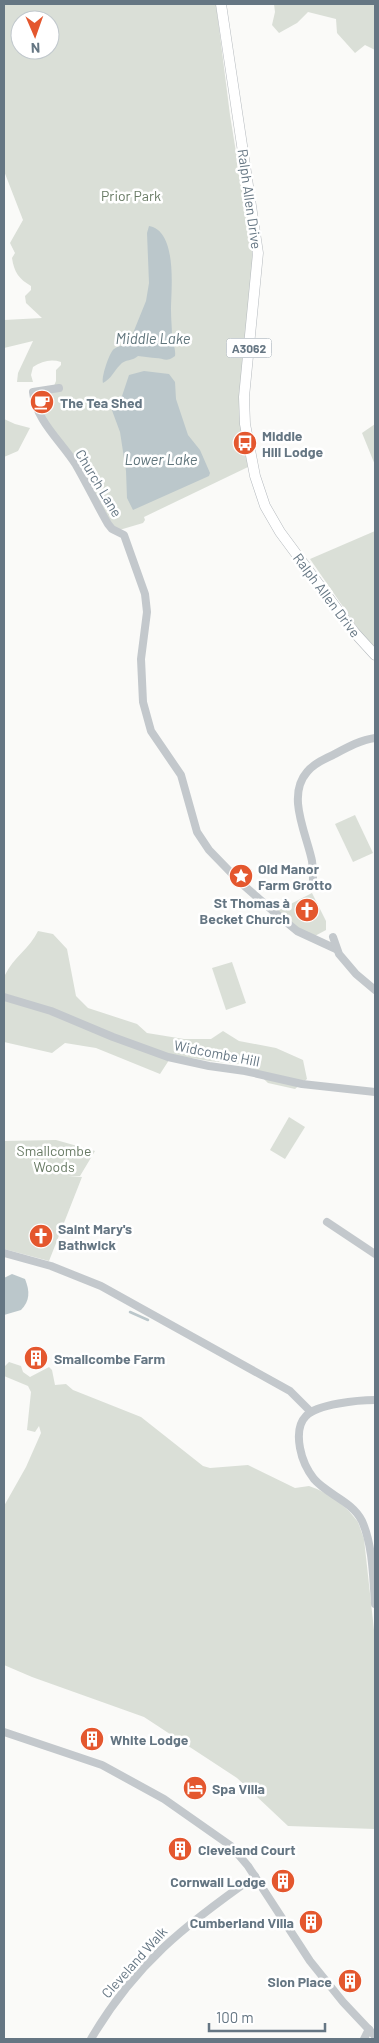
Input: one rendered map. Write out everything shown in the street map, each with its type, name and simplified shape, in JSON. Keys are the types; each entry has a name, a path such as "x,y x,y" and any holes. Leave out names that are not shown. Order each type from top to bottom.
{"main road":[{"name":"Ralph Allen Drive","path":"221,4 257,244 257,271 244,397 245,424 255,476 265,506 280,532 354,632 375,655"}],"street":[{"name":"Church Lane","path":"59,388 34,392 36,408 76,466 108,524 112,529 124,535 146,603 147,612 141,659 143,702 151,731 181,775 197,832 209,850 241,884 296,931 336,949"},
{"path":"313,884 312,862 299,809 298,794 302,780 307,771 321,761 353,744 375,738"},
{"path":"333,937 336,949 356,974 375,990"},
{"name":"Widcombe Hill","path":"4,997 51,1011 168,1057 302,1084 375,1092"},
{"path":"327,1222 375,1254"},
{"path":"4,1253 51,1266 101,1286 290,1391 311,1412"},
{"path":"375,1400 338,1404 311,1412 306,1416 298,1432 301,1454 307,1469 315,1480 353,1509 361,1520 368,1538 375,1604"},
{"path":"4,1732 102,1765 172,1804 231,1846 255,1876 310,1961 343,2002 375,2036"},
{"name":"Cleveland Walk","path":"90,2039 108,2009 144,1966 177,1934 255,1876"},
{"path":"364,2039 369,2030"}],"green space":[{"name":"Prior Park","path":"4,4 216,4 230,115 254,264 239,411 248,467 144,517 143,523 116,531 42,418 35,395 51,393 56,381 56,370 61,365 61,362 47,361 40,363 33,367 31,375 33,382 17,382 18,373 33,341 4,348 4,320 42,318 26,303 25,296 31,290 31,286 18,275 12,258 15,253 10,243 23,220 4,171"},
{"path":"274,4 375,4 375,50 365,45 355,53 337,33 336,19 308,12 297,23 279,33 272,25 275,12"},
{"path":"4,419 30,428 18,451 4,457"},
{"path":"375,424 375,465 362,433"},
{"path":"375,531 375,647 364,637 310,559"},
{"path":"355,815 373,853 353,862 335,824"},
{"path":"312,893 326,921 326,930 313,937 277,911"},
{"path":"38,931 53,934 67,949 76,996 88,1008 137,1024 147,1033 184,1039 211,1039 223,1031 239,1041 276,1048 303,1060 307,1079 295,1089 268,1083 249,1065 171,1057 160,1074 96,1048 65,1043 52,1053 4,1042 2,997 5,975 12,963 31,943"},
{"path":"232,962 246,1003 226,1010 212,968"},
{"path":"289,1117 305,1127 285,1159 270,1150"},
{"name":"Smallcombe Woods","path":"56,1140 95,1151 80,1176 68,1176 82,1177 49,1261 4,1249 4,1141"},
{"path":"9,1362 21,1366 23,1372 30,1377 49,1367 52,1370 55,1385 66,1384 73,1390 141,1417 203,1466 210,1468 248,1465 295,1488 309,1486 333,1497 358,1522 364,1539 375,1639 375,1829 288,1826 237,1778 144,1717 4,1665 4,1506 26,1467 41,1433 39,1426 35,1432 27,1430 31,1392 28,1386 4,1376 4,1367"}],"water":[{"name":"Middle Lake","path":"149,226 158,230 165,238 169,250 172,276 172,337 175,356 167,360 138,356 122,363 103,383 104,371 112,351 129,343 146,301 149,283 147,233"},
{"name":"Lower Lake","path":"144,371 169,374 175,382 176,399 188,435 200,450 210,473 209,476 133,510 127,498 126,471 120,432 110,405 122,396 129,375"},
{"path":"12,1274 25,1279 28,1288 28,1299 21,1310 4,1315 4,1278"}],"waterway":[{"path":"130,1312 148,1320"}],"place":[{"name":"The Tea Shed","path":"42,402"},
{"name":"Middle Hill Lodge","path":"245,443"},
{"name":"Old Manor Farm Grotto","path":"241,876"},
{"name":"St Thomas à Becket Church","path":"307,910"},
{"name":"Saint Mary's Bathwick","path":"41,1236"},
{"name":"Smallcombe Farm","path":"36,1358"},
{"name":"White Lodge","path":"92,1739"},
{"name":"Spa Villa","path":"195,1788"},
{"name":"Cleveland Court","path":"180,1849"},
{"name":"Cornwall Lodge","path":"283,1881"},
{"name":"Cumberland Villa","path":"311,1922"},
{"name":"Sion Place","path":"350,1981"}]}
